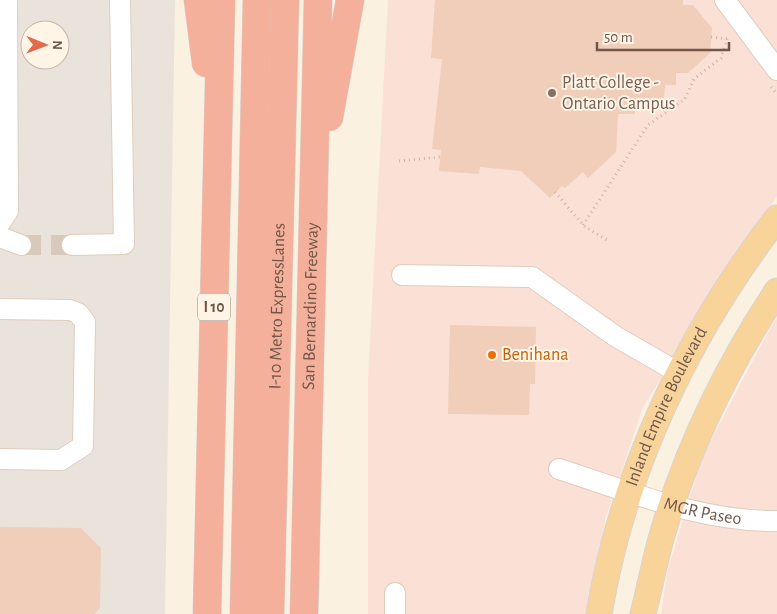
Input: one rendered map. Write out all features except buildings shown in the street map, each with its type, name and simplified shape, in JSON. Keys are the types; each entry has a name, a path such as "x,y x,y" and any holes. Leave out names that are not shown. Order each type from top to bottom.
{"highway":[{"path":"198,0 218,155"},
{"name":"I 10","path":"206,614 221,0"},
{"name":"I-10 Metro ExpressLanes","path":"244,614 257,0"},
{"name":"I-10 Metro ExpressLanes","path":"270,614 284,0"},
{"path":"280,226 310,0"},
{"name":"San Bernardino Freeway","path":"304,614 318,0"},
{"path":"315,195 350,0"}],"main road":[{"name":"Inland Empire Boulevard","path":"599,614 614,545 630,492 655,424 679,373 739,270 777,218"},
{"path":"643,614 672,506 705,419 743,344 777,291"}],"lane":[{"path":"0,223 8,211 7,0"},
{"path":"72,245 124,244 120,0"},
{"path":"725,0 777,70"},
{"path":"0,237 21,245"},
{"path":"402,275 532,277 615,336 679,373"},
{"path":"0,309 70,310 78,313 85,322 83,446 61,460 0,459"},
{"name":"MGR Paseo","path":"559,469 672,506 746,521 777,521"},
{"path":"395,593 395,614"}],"path":[{"path":"583,225 648,125 672,110 685,99 694,79 721,58 727,39"},
{"path":"399,161 440,157"},
{"path":"555,192 583,225 607,240"}],"shaded area":[{"path":"0,0 175,0 165,614 0,614"},
{"path":"388,0 777,0 777,196 643,407 606,517 588,614 368,614 368,379"},
{"path":"777,318 777,614 661,614 668,569 702,457"}],"tunnel":[{"path":"21,245 72,245"}],"place":[{"name":"Platt College - Ontario Campus","path":"552,93"},
{"name":"Benihana","path":"492,355"}]}
